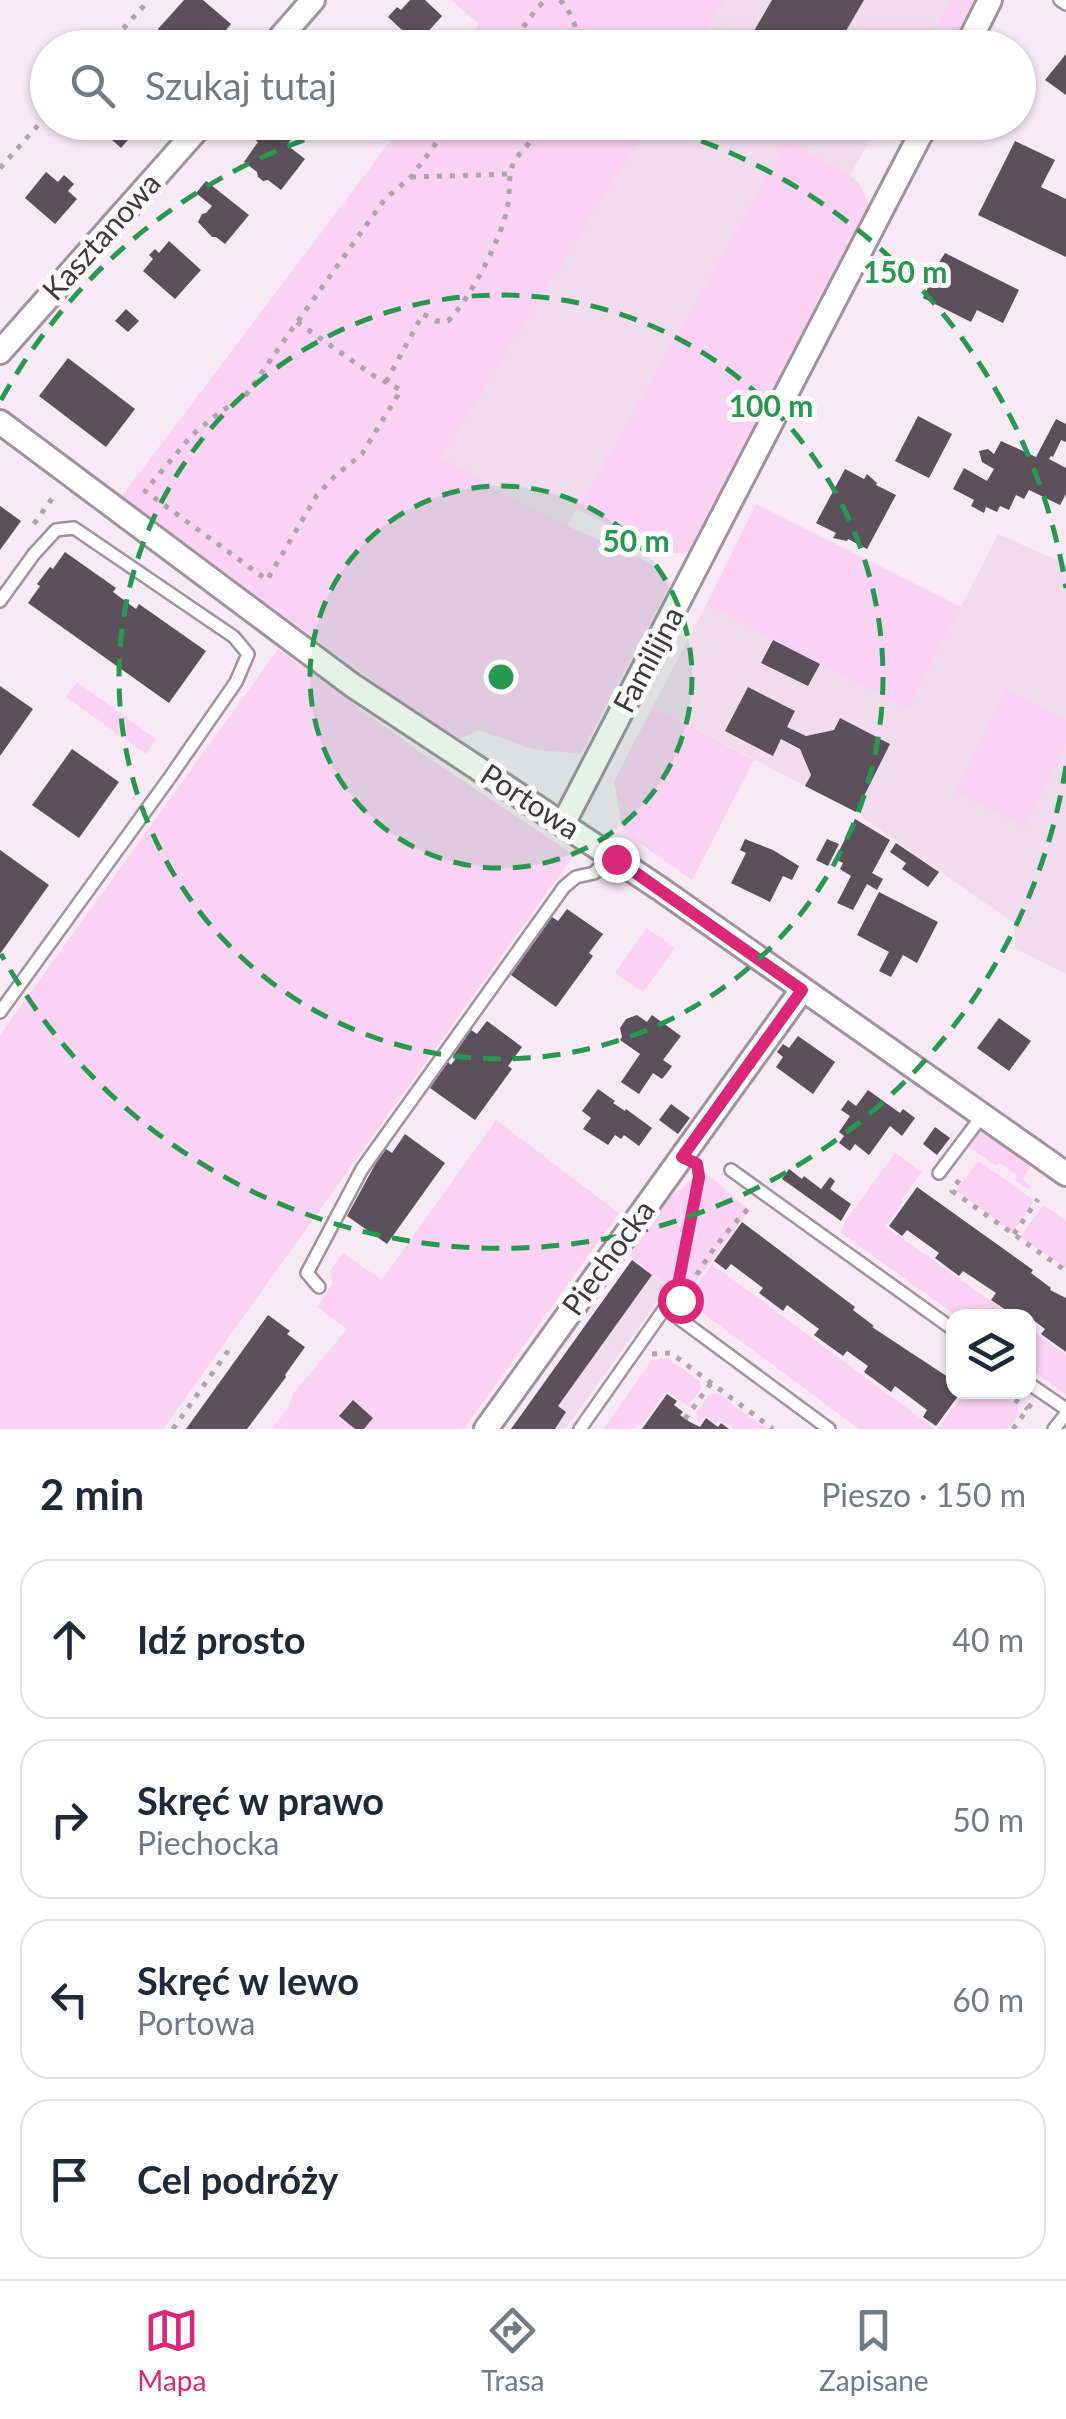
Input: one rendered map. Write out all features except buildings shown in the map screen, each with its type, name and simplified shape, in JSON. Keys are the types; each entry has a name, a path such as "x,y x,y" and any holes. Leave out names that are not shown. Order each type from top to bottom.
{"street":[{"path":"286,30 313,0"},
{"path":"975,30 990,0"},
{"name":"Kasztanowa","path":"0,352 188,140"},
{"name":"Familijna","path":"563,824 918,140"},
{"name":"Portowa","path":"0,422 352,685 659,888 1066,1174"},
{"name":"Piechocka","path":"486,1429 802,990"}],"lane":[{"path":"0,601 56,530 74,528 234,637 248,654 236,682 0,1012"},
{"path":"319,1287 307,1273 362,1169 564,887 576,876 594,873 600,867"},
{"path":"940,1173 982,1116"},
{"path":"731,1170 946,1324"},
{"path":"580,1429 665,1308 830,1429"},
{"path":"1036,1389 1066,1412 1054,1429"}],"path":[{"path":"122,30 149,0"},
{"path":"521,30 546,0"},
{"path":"560,0 576,30"},
{"path":"0,168 30,134"},
{"path":"297,322 401,390 362,454 317,495 268,580 145,491 192,436 246,394 384,199 410,177 438,140"},
{"path":"386,382 422,314 436,321 448,321 483,269 506,216 510,174 516,158 531,140"},
{"path":"410,177 510,174"},
{"path":"680,1300 677,1286 699,1177 697,1164 682,1157"},
{"path":"968,1168 952,1191 1066,1272"},
{"path":"1014,1234 1038,1198"},
{"path":"677,1286 690,1286 702,1264 752,1206"},
{"path":"173,1429 233,1344"},
{"path":"652,1354 671,1354 773,1429"},
{"path":"685,1419 712,1383"},
{"path":"1013,1429 1040,1392"}],"shaded area":[{"path":"451,0 726,0 707,30 474,30 479,24"},
{"path":"726,0 951,0 934,30 708,30"},
{"path":"951,0 976,0 961,30 934,30"},
{"path":"391,140 639,140 441,458 564,524 639,557 671,583 581,754 532,749 479,730 454,741 122,496"},
{"path":"639,140 787,140 567,526 440,459"},
{"path":"787,140 870,140 850,175"},
{"path":"787,140 850,175 871,207 688,552 666,554 577,509"},
{"path":"756,504 961,607 908,710 706,605"},
{"path":"998,534 1066,564 1066,974 1015,948 1014,923 856,813 653,706 706,605 908,710"},
{"path":"278,649 424,755 574,855 163,1429 0,1429 0,1035"},
{"path":"77,682 156,739 146,754 66,697"},
{"path":"1006,690 1066,720 1066,743 1025,826 955,792"},
{"path":"653,706 754,760 692,880 623,831 614,781"},
{"path":"647,928 675,948 643,992 615,973"},
{"path":"496,1120 619,1213 464,1429 272,1429 293,1394 347,1329 317,1307 332,1284 330,1271 343,1253 382,1280"},
{"path":"983,1129 1033,1164 1022,1179 1031,1186 1028,1189 1000,1163 996,1166 967,1146 977,1130"},
{"path":"895,1153 922,1172 886,1227 1002,1309 947,1309 841,1233 844,1223"},
{"path":"980,1162 1033,1199 1013,1232 956,1191"},
{"path":"701,1169 749,1210 684,1298 678,1295"},
{"path":"696,1175 674,1291 627,1254 666,1197"},
{"path":"1045,1206 1066,1221 1066,1268 1020,1237"},
{"path":"632,1260 668,1287 565,1429 511,1429"},
{"path":"712,1264 935,1429 859,1429 685,1300"},
{"path":"1036,1333 1066,1355 1066,1395 1036,1373"},
{"path":"668,1358 700,1381 701,1389 688,1406 667,1391 641,1426 603,1429 652,1360"},
{"path":"717,1393 766,1429 733,1429 706,1416 700,1423 695,1419 696,1413 709,1395"},
{"path":"960,1399 1009,1399 1017,1405 1019,1414 1008,1429 937,1429"}],"route":[{"path":"616,859 802,990 682,1157 697,1164 699,1177 676,1295 680,1300"}]}
